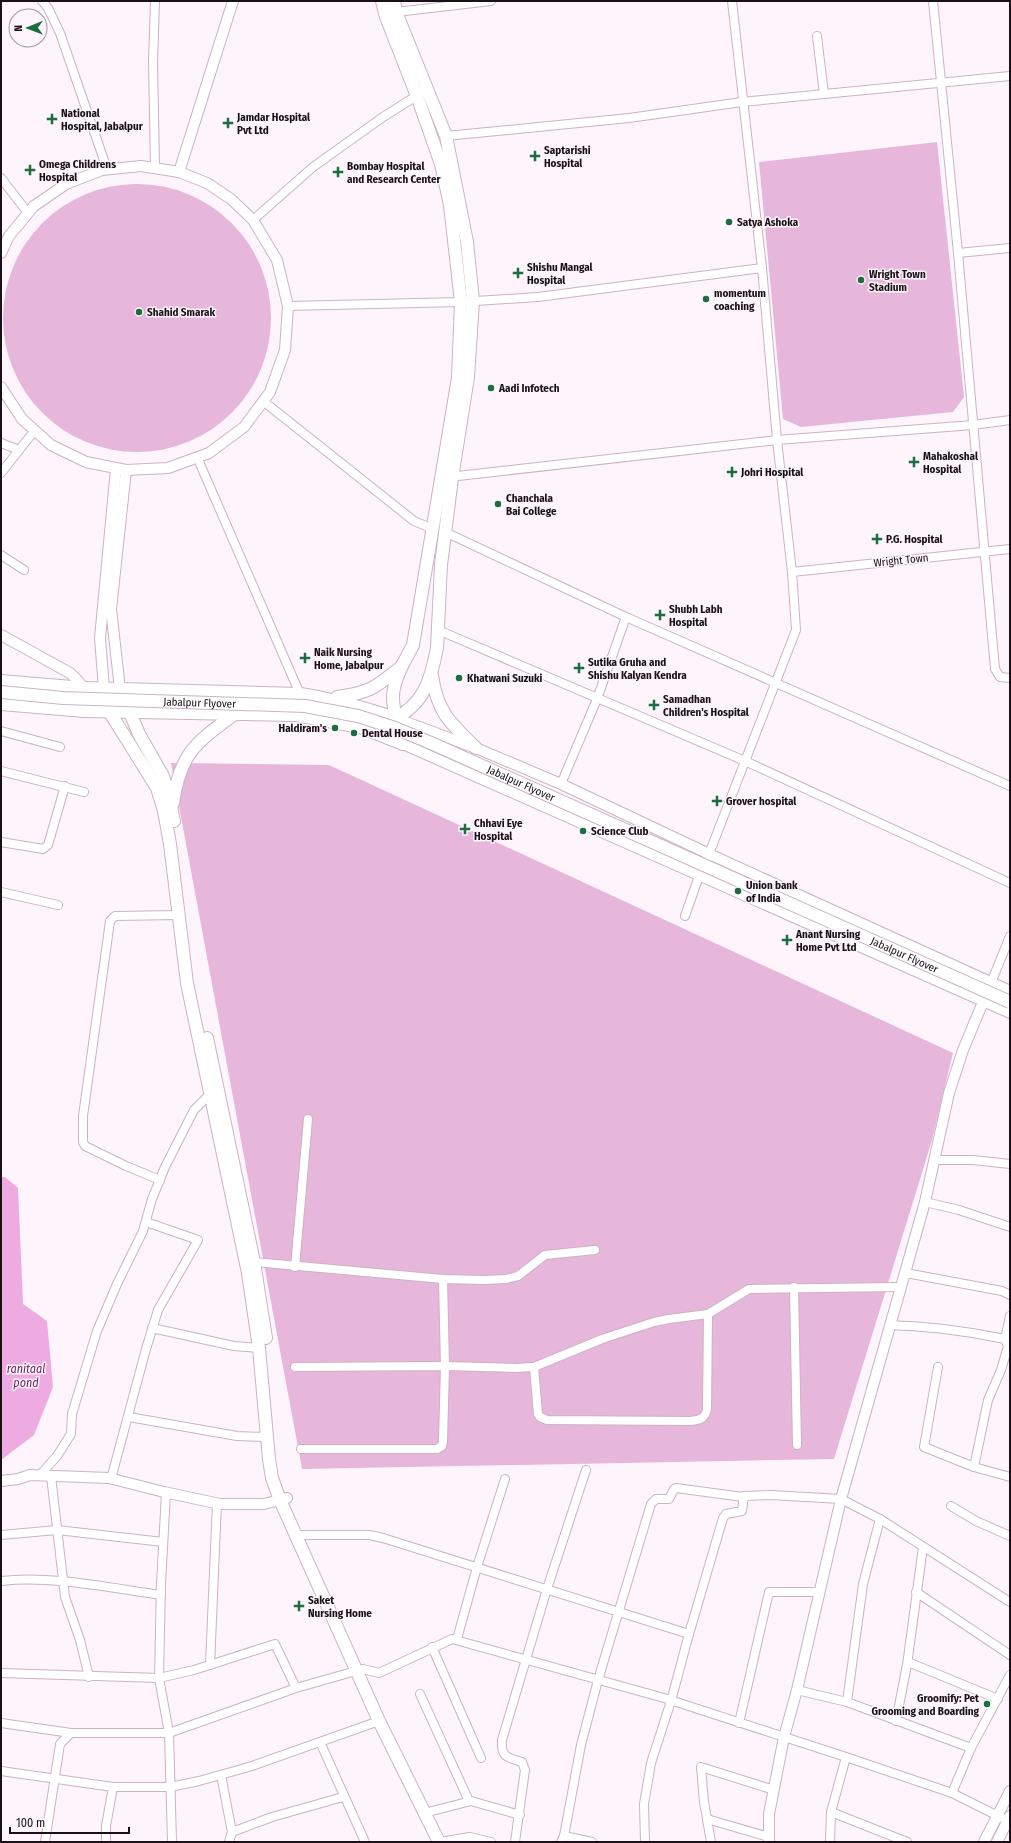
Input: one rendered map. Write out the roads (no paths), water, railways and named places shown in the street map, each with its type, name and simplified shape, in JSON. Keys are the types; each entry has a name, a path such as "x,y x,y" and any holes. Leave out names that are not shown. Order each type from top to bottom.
{"main road":[{"path":"382,1 392,10 422,92 450,205 467,302"},
{"path":"403,744 394,704 394,689 401,667 413,645 433,529 447,477 468,377 467,242 446,136 422,92"},
{"path":"373,731 398,719 420,700 431,671 437,648 441,565 445,532 447,477"},
{"path":"330,698 358,694 375,688 401,667"},
{"path":"431,671 435,693 443,712 452,724 476,748"},
{"path":"1,681 104,689 300,694 330,698 358,705 398,719"},
{"path":"104,689 109,711 157,788 164,811 170,844 187,983 248,1273 259,1348 266,1437 272,1478 303,1535 360,1670 379,1721 443,1842"},
{"path":"120,689 128,711 163,776 172,811 196,990 254,1262 266,1338 275,1449 284,1499 360,1670 432,1811 443,1842"},
{"name":"Jabalpur Flyover","path":"1,692 63,698 305,706 358,716 395,728 431,743 1010,1002"},
{"path":"1,704 85,711 296,715 336,721 373,731 403,744"},
{"path":"172,811 176,781 188,753 205,736 236,713"}],"street":[{"path":"42,1 48,8 60,33 107,170"},
{"path":"155,1 153,62 156,168"},
{"path":"179,172 233,1"},
{"path":"392,10 491,1"},
{"path":"685,916 699,876 709,854 796,630 792,572 777,440 762,268 742,102 732,1"},
{"path":"933,1 986,551 995,669 1000,677 1010,678"},
{"path":"816,36 824,94"},
{"path":"446,136 629,118 742,102 1010,76"},
{"path":"253,220 313,166 383,117 422,92"},
{"path":"1,253 9,236 34,206 66,184 107,170 141,166 179,172 207,183 232,199 253,220 277,260 288,306 285,350 270,392 244,427 209,453 168,468 116,469 86,462 51,445 22,419 1,386"},
{"path":"1,178 28,213"},
{"path":"958,253 1010,248"},
{"path":"288,306 467,302 538,297 762,268"},
{"path":"263,401 414,521 433,529"},
{"path":"447,477 777,440 973,425 1010,420"},
{"path":"1,473 35,430"},
{"path":"1,443 19,450"},
{"path":"197,457 300,694"},
{"path":"104,689 100,638 116,469"},
{"path":"120,689 111,609 126,470"},
{"path":"445,532 626,617 1010,786"},
{"name":"Wright Town","path":"792,572 1010,549"},
{"path":"1,555 24,570"},
{"path":"561,784 597,699 626,617"},
{"path":"438,630 744,761 1010,883"},
{"path":"1,635 70,673 84,688 85,711"},
{"path":"398,719 476,748 561,784 709,854 1010,991"},
{"path":"1,731 60,747"},
{"path":"403,744 1010,1013"},
{"path":"1,771 84,792"},
{"path":"1,842 43,849 48,845 65,786"},
{"path":"1,892 58,905"},
{"path":"160,1180 126,1166 85,1146 83,1142 83,1116 110,921 115,916 178,915"},
{"path":"707,1819 769,1840 769,1814 784,1737 797,1690 841,1499 889,1325 906,1273 926,1202 949,1093 962,1050 1010,936"},
{"path":"40,1476 57,1456 71,1434 72,1414 97,1331 117,1284 138,1242 160,1180 179,1138 194,1110 211,1093"},
{"path":"295,1267 308,1119"},
{"path":"934,1160 973,1160 1010,1164"},
{"path":"926,1202 959,1210 1010,1227"},
{"path":"111,1479 158,1310 198,1240 146,1222"},
{"path":"254,1262 295,1267 443,1279 506,1279 518,1276 545,1255 595,1250"},
{"path":"906,1273 1002,1291 1010,1295"},
{"path":"301,1449 437,1449 442,1446 445,1366 443,1279"},
{"path":"295,1367 534,1367 602,1339 654,1322 708,1314 727,1304 749,1289 794,1287 901,1287"},
{"path":"794,1287 797,1445"},
{"path":"534,1367 538,1414 540,1417 547,1420 700,1420 705,1416 707,1410 708,1314"},
{"path":"974,1467 988,1400 1001,1370 1008,1346 1005,1339 1010,1316"},
{"path":"889,1325 928,1326 1005,1339"},
{"path":"152,1328 234,1346 259,1348"},
{"path":"938,1367 923,1445 926,1449 974,1467 1010,1477"},
{"path":"1001,1370 1010,1372"},
{"path":"129,1417 237,1436 266,1437"},
{"path":"515,1842 520,1815 525,1770 524,1764 504,1756 501,1751 502,1740 547,1588 586,1470"},
{"path":"1,1481 18,1480 30,1475 111,1479 166,1493 217,1503 264,1504 284,1499"},
{"path":"51,1476 62,1582 65,1597 80,1640 89,1677"},
{"path":"457,1639 477,1568 505,1479"},
{"path":"592,1842 563,1839 581,1745 598,1680 653,1501 656,1499 671,1498 673,1490 676,1488 743,1497 771,1495 841,1499 880,1519 1010,1602"},
{"path":"166,1493 159,1678 169,1733 172,1842"},
{"path":"645,1842 644,1804 651,1763 671,1701 724,1515 742,1511 743,1497"},
{"path":"210,1665 217,1503"},
{"path":"951,1506 976,1522 1010,1534"},
{"path":"847,1702 863,1584 880,1519"},
{"path":"1,1535 57,1530 163,1542"},
{"path":"303,1535 369,1536 383,1538 477,1568 547,1588 689,1634"},
{"path":"896,1722 908,1662 923,1547"},
{"path":"1,1582 32,1580 62,1582 161,1595"},
{"path":"738,1722 769,1592 819,1592"},
{"path":"916,1592 1010,1655"},
{"path":"1,1723 71,1733 169,1733 296,1688 360,1670 379,1673 447,1639 457,1639 671,1701 846,1757 952,1793 997,1816 1009,1820 997,1842"},
{"path":"1,1673 89,1677 159,1678 210,1665 275,1644 296,1688"},
{"path":"432,1647 481,1758"},
{"path":"908,1662 998,1699"},
{"path":"952,1793 971,1748 1010,1675"},
{"path":"797,1690 847,1702 896,1722 971,1748"},
{"path":"420,1694 469,1801"},
{"path":"1,1771 113,1787 170,1787 221,1775 379,1721"},
{"path":"45,1842 60,1744 71,1733"},
{"path":"320,1742 343,1797 365,1842"},
{"path":"830,1842 831,1812 846,1757"},
{"path":"711,1842 707,1819 702,1767 774,1790"},
{"path":"221,1775 232,1832 230,1842"},
{"path":"107,1841 106,1826 113,1787"},
{"path":"984,1842 1010,1791"},
{"path":"232,1832 272,1817 343,1797"},
{"path":"432,1811 469,1801 520,1815"},
{"path":"831,1812 907,1842"},
{"path":"443,1842 470,1837 491,1842"}],"water":[{"name":"ranitaal pond","path":"1,1177 5,1177 18,1188 23,1304 47,1321 53,1387 34,1435 1,1460"}],"place":[{"name":"National Hospital, Jabalpur","path":"52,119"},
{"name":"Jamdar Hospital Pvt Ltd","path":"228,123"},
{"name":"Saptarishi Hospital","path":"535,156"},
{"name":"Omega Childrens Hospital","path":"30,170"},
{"name":"Bombay Hospital and Research Center","path":"338,172"},
{"name":"Satya Ashoka","path":"729,222"},
{"name":"Shishu Mangal Hospital","path":"518,273"},
{"name":"Wright Town Stadium","path":"861,280"},
{"name":"momentum coaching","path":"706,299"},
{"name":"Shahid Smarak","path":"139,312"},
{"name":"Aadi Infotech","path":"491,388"},
{"name":"Mahakoshal Hospital","path":"914,462"},
{"name":"Johri Hospital","path":"732,472"},
{"name":"Chanchala Bai College","path":"498,504"},
{"name":"P.G. Hospital","path":"877,539"},
{"name":"Shubh Labh Hospital","path":"660,615"},
{"name":"Naik Nursing Home, Jabalpur","path":"305,658"},
{"name":"Sutika Gruha and Shishu Kalyan Kendra","path":"579,668"},
{"name":"Khatwani Suzuki","path":"459,678"},
{"name":"Samadhan Children's Hospital","path":"654,705"},
{"name":"Haldiram's","path":"335,728"},
{"name":"Dental House","path":"354,733"},
{"name":"Grover hospital","path":"717,801"},
{"name":"Chhavi Eye Hospital","path":"465,829"},
{"name":"Science Club","path":"583,831"},
{"name":"Union bank of India","path":"738,891"},
{"name":"Anant Nursing Home Pvt Ltd","path":"787,940"},
{"name":"Saket Nursing Home","path":"299,1606"},
{"name":"Groomify: Pet Grooming and Boarding","path":"987,1704"}]}
